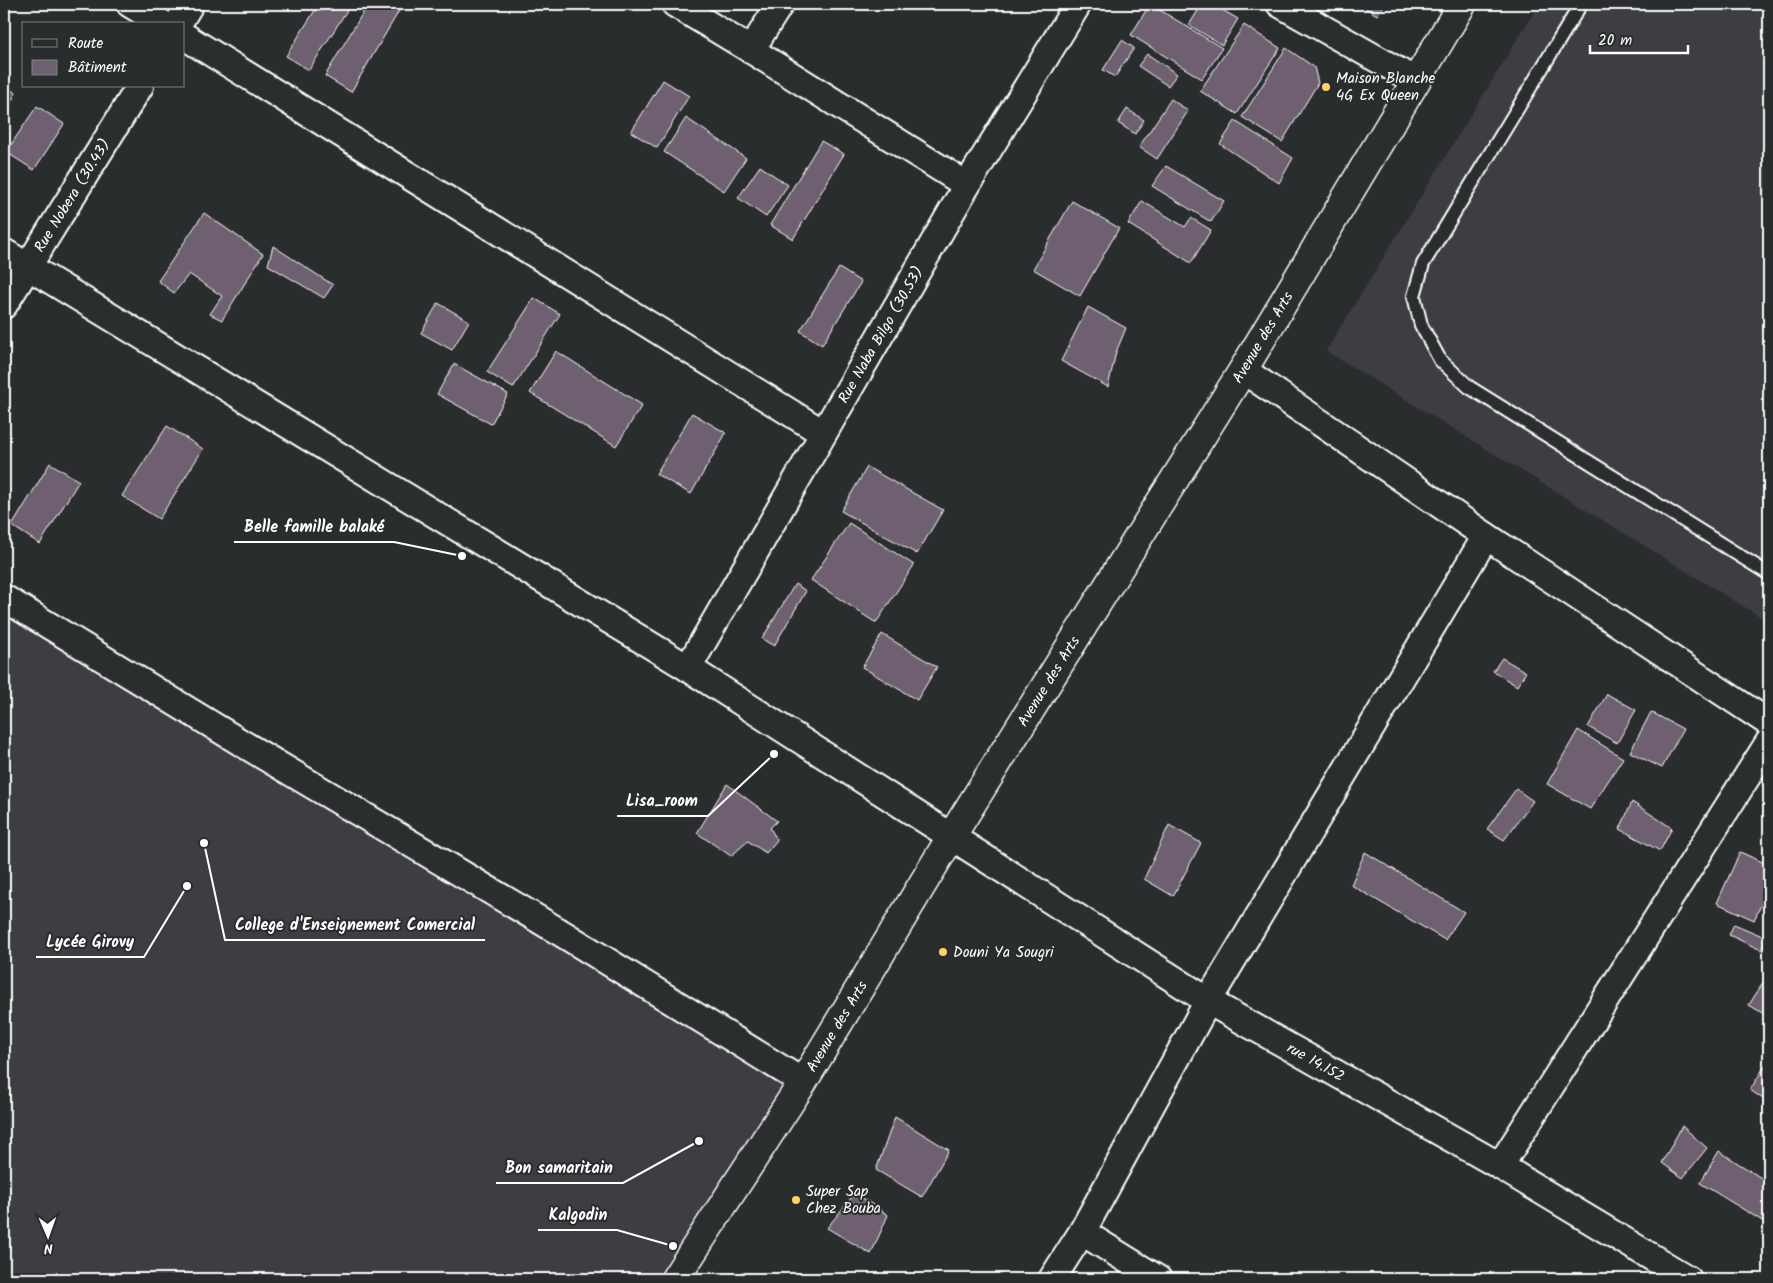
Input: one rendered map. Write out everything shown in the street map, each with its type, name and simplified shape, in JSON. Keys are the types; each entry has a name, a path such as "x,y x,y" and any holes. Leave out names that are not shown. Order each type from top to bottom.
{"street":[{"path":"130,4 160,22"},
{"path":"179,22 190,4"},
{"path":"675,4 967,185"},
{"path":"751,50 780,4"},
{"name":"Rue Naba Bilgo (30.53)","path":"688,668 967,185 1078,4"},
{"path":"1280,4 1416,81"},
{"name":"Avenue des Arts","path":"675,1279 803,1082 951,837 1243,370 1462,4"},
{"path":"185,37 823,433"},
{"name":"Rue Nobera (30.43)","path":"4,305 139,88"},
{"name":"rue 14.152","path":"4,252 688,668 1208,1001 1500,1166 1688,1279"},
{"path":"1243,370 1486,536 1769,723"},
{"path":"1052,1279 1082,1232 1208,1001 1486,536"},
{"path":"4,598 248,747 563,934 803,1082"},
{"path":"1500,1166 1769,742"},
{"path":"1082,1232 1158,1279"}],"lane":[{"path":"1581,4 1423,264 1414,296 1421,325 1440,360 1469,387 1769,574"}],"shaded area":[{"path":"1539,4 1769,4 1769,622 1326,351"},
{"path":"4,606 804,1081 672,1279 4,1279"}],"building":[{"path":"319,4 351,4 309,70 286,56"},
{"path":"368,4 398,4 402,6 351,92 325,76"},
{"path":"1150,4 1222,48 1202,79 1131,35"},
{"path":"1202,4 1212,4 1238,19 1222,45 1189,25"},
{"path":"1359,4 1385,4 1377,15"},
{"path":"1244,25 1280,48 1237,114 1200,91"},
{"path":"1122,40 1134,48 1115,77 1103,70"},
{"path":"1286,48 1314,67 1318,83 1282,142 1242,117"},
{"path":"1147,54 1177,74 1168,86 1138,66"},
{"path":"663,80 689,96 657,148 631,132"},
{"path":"4,86 16,93 4,114"},
{"path":"1171,99 1188,111 1157,159 1139,147"},
{"path":"37,106 64,124 34,170 6,152"},
{"path":"1127,109 1144,120 1135,134 1118,123"},
{"path":"686,118 746,158 724,191 664,152"},
{"path":"1235,121 1293,158 1279,183 1220,144"},
{"path":"821,141 844,154 793,239 770,225"},
{"path":"760,166 788,185 766,217 738,198"},
{"path":"1166,166 1224,201 1211,222 1152,186"},
{"path":"1072,201 1119,228 1080,296 1033,269"},
{"path":"1142,201 1185,227 1191,218 1211,230 1191,263 1128,224"},
{"path":"204,213 263,254 222,320 210,314 222,296 189,274 174,293 158,281"},
{"path":"273,246 333,285 324,298 268,265"},
{"path":"839,268 861,282 822,345 800,331"},
{"path":"534,298 560,314 513,388 487,372"},
{"path":"438,303 469,321 452,350 421,333"},
{"path":"1088,307 1126,328 1116,352 1108,387 1061,361"},
{"path":"556,351 642,405 616,446 530,393"},
{"path":"454,364 508,394 491,424 437,394"},
{"path":"692,413 726,433 691,494 656,474"},
{"path":"167,426 203,449 159,519 122,496"},
{"path":"50,463 79,481 40,544 12,526"},
{"path":"867,467 943,510 917,554 841,511"},
{"path":"849,523 914,565 876,623 811,580"},
{"path":"795,584 806,591 774,646 762,639"},
{"path":"882,634 937,667 917,700 862,667"},
{"path":"1502,658 1526,672 1517,686 1493,671"},
{"path":"1607,694 1636,710 1617,743 1588,727"},
{"path":"1651,712 1683,729 1662,768 1630,752"},
{"path":"1578,730 1623,758 1590,809 1547,784"},
{"path":"727,784 777,821 770,828 777,840 766,853 748,841 731,856 697,833"},
{"path":"1516,789 1533,801 1504,840 1487,829"},
{"path":"1632,802 1672,828 1660,851 1620,829"},
{"path":"1169,825 1201,843 1173,896 1144,879"},
{"path":"1365,852 1464,912 1445,940 1351,885"},
{"path":"1740,852 1769,865 1769,888 1754,920 1717,903"},
{"path":"1734,924 1767,938 1761,950 1729,935"},
{"path":"1764,981 1769,984 1769,1017 1749,1005"},
{"path":"1766,1064 1769,1067 1769,1103 1750,1090"},
{"path":"895,1117 949,1150 922,1197 876,1170"},
{"path":"1682,1126 1707,1148 1683,1178 1662,1163"},
{"path":"1719,1151 1769,1183 1769,1225 1700,1183"},
{"path":"855,1193 888,1215 871,1254 827,1228"}],"place":[{"name":"Maison Blanche 4G Ex Queen","path":"1326,87"},
{"name":"Belle famille balaké","path":"462,556"},
{"name":"Lisa_room","path":"774,754"},
{"name":"College d'Enseignement Comercial","path":"204,843"},
{"name":"Lycée Girovy","path":"187,886"},
{"name":"Douni Ya Sougri","path":"943,952"},
{"name":"Bon samaritain","path":"699,1141"},
{"name":"Super Sap Chez Bouba","path":"796,1200"},
{"name":"Kalgodin","path":"673,1246"}]}
